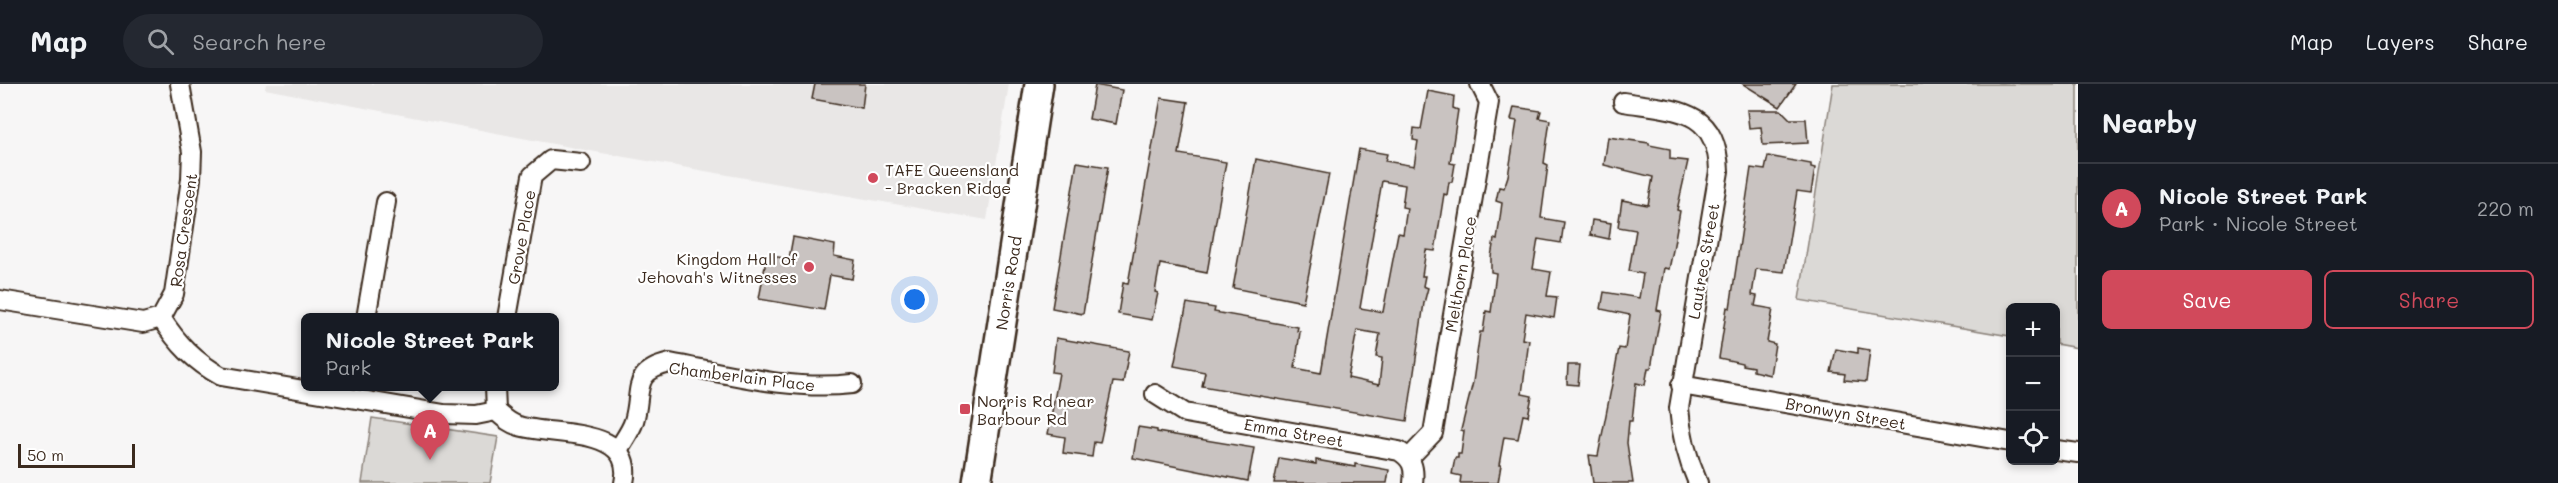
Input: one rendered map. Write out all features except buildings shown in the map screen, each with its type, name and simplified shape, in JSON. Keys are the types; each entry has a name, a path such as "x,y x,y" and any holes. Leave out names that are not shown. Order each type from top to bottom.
{"main road":[{"name":"Norris Road","path":"977,483 1039,84"}],"street":[{"name":"Rosa Crescent","path":"161,318 174,294 192,179 192,152 180,84"},
{"name":"Melthorn Place","path":"1410,457 1433,433 1489,102 1480,84"},
{"name":"Lautrec Street","path":"1623,102 1689,114 1701,122 1713,137 1718,151 1719,171 1681,385 1679,408 1681,435 1698,483"},
{"name":"Grove Place","path":"508,313 532,176 551,160 581,163"},
{"path":"367,313 386,202"},
{"path":"0,300 143,322 161,318 176,341 198,363 221,376 301,386"},
{"name":"Chamberlain Place","path":"618,450 634,421 643,375 653,367 670,363 791,384 833,387 852,384"},
{"name":"Bronwyn Street","path":"1681,385 2006,441"},
{"path":"495,391 496,411"},
{"path":"353,392 444,414 476,416 496,411 519,426 606,441 618,450 624,459 626,474 624,483"},
{"name":"Emma Street","path":"1155,394 1185,413 1399,451 1410,457"},
{"path":"2060,451 2078,453"},
{"path":"1410,457 1415,471 1413,483"}],"shaded area":[{"name":"TAFE Queensland - Bracken Ridge","path":"266,84 1009,84 987,220 596,152 265,89"},
{"path":"1833,84 2078,84 2078,348 2060,345 2060,303 2006,303 2006,335 1799,300"},
{"path":"372,418 498,437 490,483 362,483"}],"place":[{"name":"TAFE Queensland - Bracken Ridge","path":"873,178"},
{"name":"Kingdom Hall of Jehovah's Witnesses","path":"809,267"},
{"name":"Norris Rd near Barbour Rd","path":"965,409"},
{"name":"Nicole Street Park","path":"430,460"}]}
